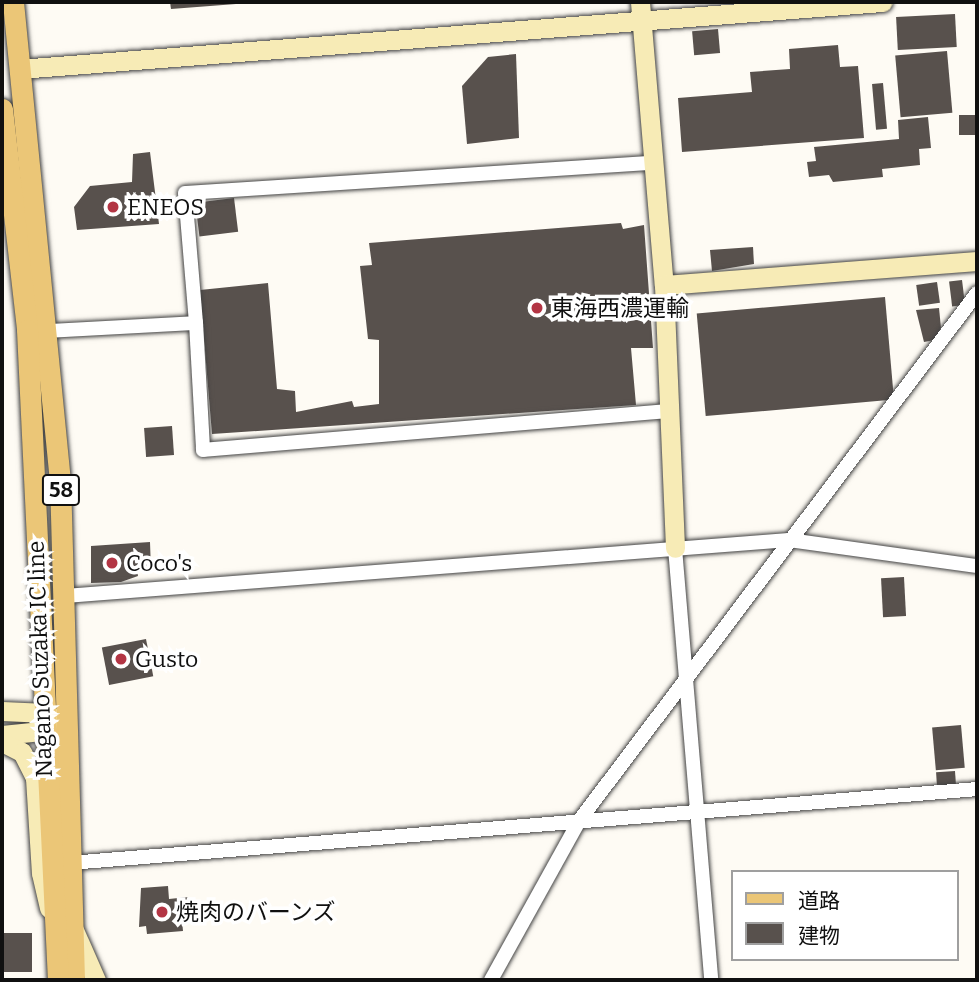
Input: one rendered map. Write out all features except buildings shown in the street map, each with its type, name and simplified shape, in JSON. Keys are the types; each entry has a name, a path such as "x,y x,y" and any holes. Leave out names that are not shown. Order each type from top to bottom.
{"main road":[{"name":"Nagano Suzaka IC line","path":"13,2 48,331 65,596 74,980"},
{"name":"Nagano Suzaka IC line","path":"2,109 27,330 58,980"}],"street":[{"path":"19,69 641,10 882,2"},
{"path":"641,10 664,285 675,548 684,677 711,980"},
{"path":"653,163 185,193 197,323 203,450 670,411"},
{"path":"664,285 977,261"},
{"path":"491,980 579,821 684,677 977,293"},
{"path":"48,331 197,323"},
{"path":"65,596 789,540 977,566"},
{"path":"2,711 46,713 69,726"},
{"path":"2,735 46,734 69,726"},
{"path":"2,741 22,752 35,778 41,873 56,940"},
{"path":"70,863 977,789"},
{"path":"71,923 96,980"}],"place":[{"name":"ENEOS","path":"113,207"},
{"name":"東海西濃運輸","path":"537,308"},
{"name":"Coco's","path":"112,563"},
{"name":"Gusto","path":"121,659"},
{"name":"焼肉のバーンズ","path":"162,912"}]}
